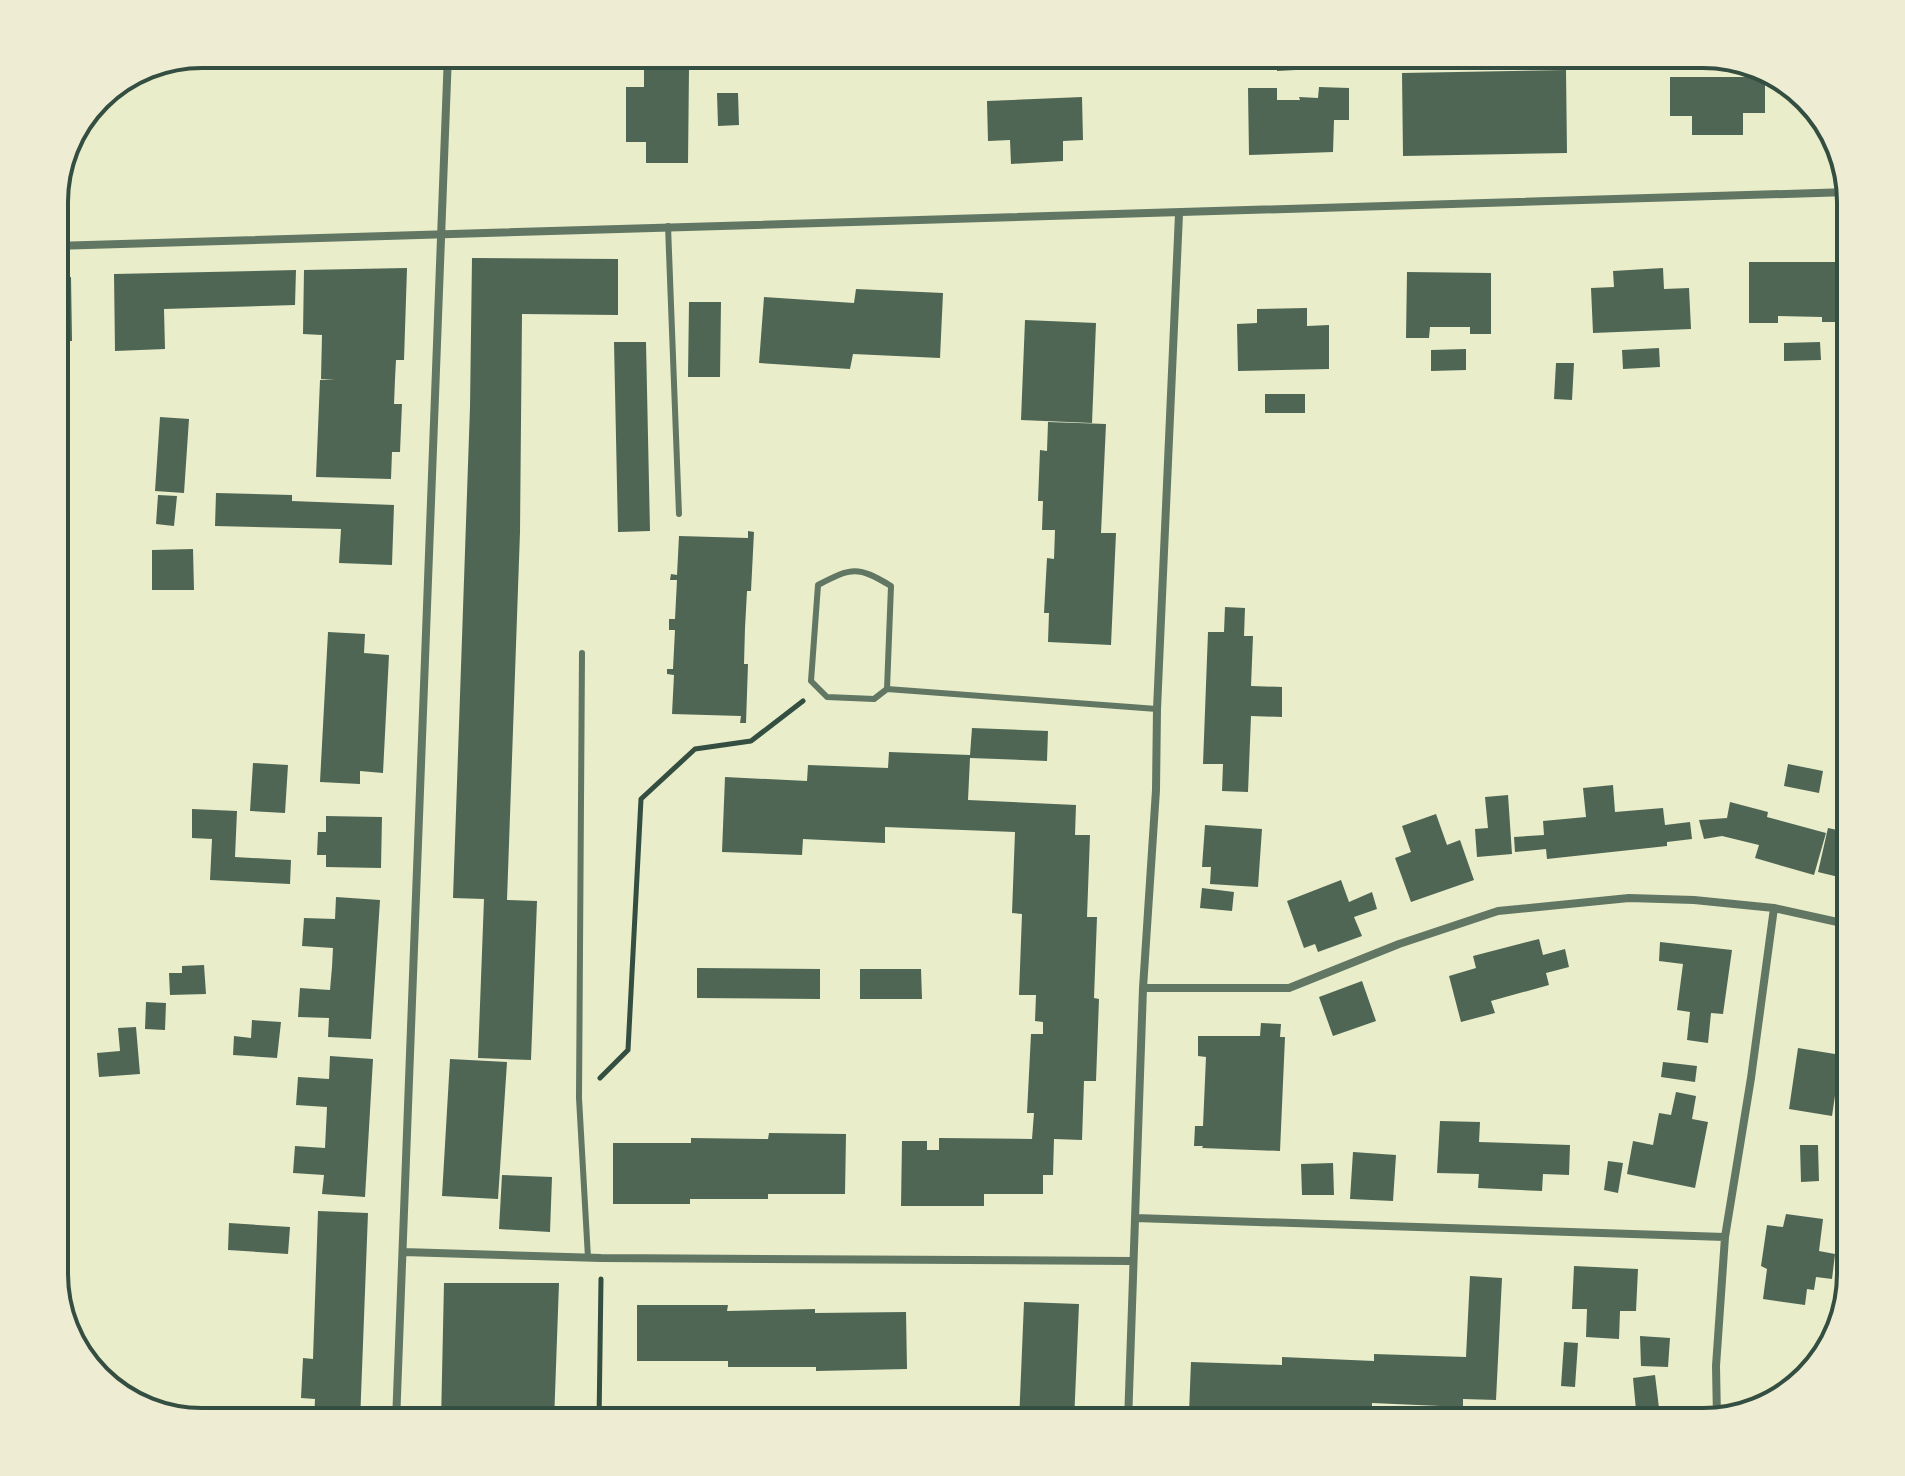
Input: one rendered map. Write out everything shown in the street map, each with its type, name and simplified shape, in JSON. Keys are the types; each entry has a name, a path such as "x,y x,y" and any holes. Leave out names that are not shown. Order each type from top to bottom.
{"street":[{"path":"397,1408 447,68"},
{"path":"68,246 1836,192"},
{"path":"1128,1408 1143,988 1156,790 1179,214"},
{"path":"1143,988 1289,988 1399,944 1498,911 1629,898 1694,900 1774,908 1837,922"},
{"path":"1717,1407 1716,1366 1725,1237 1774,908"},
{"path":"1135,1218 1725,1237"},
{"path":"403,1252 588,1258 1132,1261"}],"lane":[{"path":"668,226 679,514"},
{"path":"887,689 891,586 867,572 844,571 818,585 811,681 827,697 874,699 887,689 1157,709"},
{"path":"582,653 579,1098 588,1258"}],"path":[{"path":"579,1098 628,1050 641,799 695,749 751,741 819,689"},
{"path":"599,1408 601,1258"}],"building":[{"path":"644,68 689,68 688,163 646,163 646,142 626,142 626,87 644,87"},
{"path":"1277,68 1315,69 1277,71"},
{"path":"1566,70 1567,153 1403,156 1402,73"},
{"path":"1670,77 1751,77 1765,84 1765,113 1743,113 1743,135 1692,135 1692,116 1670,116"},
{"path":"1319,87 1349,88 1349,120 1334,120 1333,152 1249,155 1248,88 1277,88 1277,100 1300,100 1299,97 1318,98"},
{"path":"717,93 738,93 739,125 718,126"},
{"path":"1082,97 1083,140 1063,141 1063,161 1011,164 1010,140 988,141 987,101"},
{"path":"472,258 618,259 618,315 522,314 520,532 507,900 537,901 531,1060 478,1058 484,899 453,898 470,407"},
{"path":"1749,262 1837,262 1837,322 1822,322 1822,317 1778,316 1778,323 1749,323"},
{"path":"407,268 404,360 396,360 394,404 402,404 400,452 392,452 391,479 316,477 320,380 335,379 321,379 322,335 303,334 304,270"},
{"path":"1663,268 1664,289 1689,288 1691,329 1593,333 1591,288 1614,287 1613,271"},
{"path":"296,270 295,305 164,309 165,349 115,351 114,274"},
{"path":"1407,272 1491,273 1491,334 1470,334 1470,327 1430,327 1429,338 1406,338"},
{"path":"68,277 71,277 72,341 68,341"},
{"path":"856,289 943,293 940,358 853,354 850,369 759,363 764,297 854,303"},
{"path":"689,302 721,302 720,377 688,377"},
{"path":"1307,308 1307,326 1329,325 1329,369 1238,371 1237,324 1257,323 1257,309"},
{"path":"1025,320 1096,323 1092,423 1021,420"},
{"path":"614,342 646,342 650,531 618,532"},
{"path":"1820,342 1821,360 1784,361 1784,343"},
{"path":"1659,348 1660,367 1623,369 1622,350"},
{"path":"1466,349 1466,370 1431,371 1431,350"},
{"path":"1556,363 1574,363 1572,400 1554,399"},
{"path":"1265,394 1305,394 1305,413 1265,413"},
{"path":"160,417 189,419 184,493 155,491"},
{"path":"1048,422 1106,424 1101,533 1116,533 1111,645 1048,642 1049,613 1044,613 1047,558 1054,559 1055,530 1042,530 1043,501 1038,501 1040,450 1047,451"},
{"path":"216,493 292,495 292,501 394,505 392,565 339,563 341,529 215,526"},
{"path":"158,495 177,496 174,526 156,524"},
{"path":"748,531 754,532 751,591 747,591 745,628 744,664 748,664 746,723 740,723 741,716 672,714 674,675 667,674 667,669 673,669 675,630 669,630 669,619 675,619 677,580 670,580 671,574 677,575 679,536 748,538"},
{"path":"193,549 194,590 152,590 152,550"},
{"path":"1225,607 1245,608 1244,636 1253,636 1251,686 1282,687 1282,717 1251,716 1248,792 1222,791 1223,764 1203,764 1208,632 1224,632"},
{"path":"328,632 365,634 364,653 389,655 383,773 360,771 360,784 320,782"},
{"path":"972,728 1048,731 1047,761 970,758 968,800 1076,805 1075,835 1090,835 1087,917 1097,917 1094,998 1099,999 1096,1081 1084,1081 1082,1140 1054,1139 1053,1175 1043,1175 1043,1194 984,1194 984,1206 901,1206 902,1141 927,1141 927,1150 939,1150 939,1138 1032,1139 1034,1113 1027,1113 1031,1034 1043,1034 1043,1022 1035,1021 1036,995 1019,995 1022,914 1012,913 1015,832 885,827 885,843 803,839 802,855 722,852 725,777 807,781 808,765 888,768 889,752 970,755"},
{"path":"253,763 288,765 285,813 250,811"},
{"path":"1788,764 1823,771 1819,793 1784,786"},
{"path":"1613,785 1615,812 1663,808 1665,825 1690,822 1692,839 1667,842 1667,846 1547,859 1546,849 1515,852 1514,837 1544,835 1543,821 1586,817 1583,788"},
{"path":"1508,795 1512,854 1477,857 1475,829 1488,828 1485,797"},
{"path":"1730,802 1768,812 1767,817 1826,833 1814,875 1755,858 1759,845 1722,836 1704,839 1699,820 1727,818"},
{"path":"192,809 237,811 235,857 291,860 290,884 210,880 212,839 192,838"},
{"path":"1436,814 1447,845 1460,840 1474,880 1411,902 1395,858 1411,852 1402,826"},
{"path":"326,816 382,817 381,868 326,867 326,855 317,855 318,832 326,832"},
{"path":"1205,825 1262,829 1258,887 1210,884 1211,867 1202,867"},
{"path":"1828,828 1837,830 1837,877 1818,872"},
{"path":"1341,880 1349,902 1372,892 1377,909 1354,917 1362,936 1318,952 1315,944 1304,948 1287,901"},
{"path":"1202,888 1234,892 1232,911 1200,908"},
{"path":"336,897 380,900 371,1039 328,1037 329,1018 298,1017 300,988 330,990 332,967 333,948 302,946 304,918 335,919"},
{"path":"1539,939 1543,955 1565,949 1569,967 1546,973 1549,985 1491,1001 1495,1013 1461,1022 1449,976 1476,968 1473,956"},
{"path":"1660,942 1732,950 1723,1014 1711,1013 1708,1043 1687,1040 1690,1012 1677,1010 1683,964 1659,961"},
{"path":"204,965 206,994 170,995 169,973 182,973 182,966"},
{"path":"697,968 820,969 820,999 697,998"},
{"path":"860,969 921,969 922,999 860,999"},
{"path":"1362,981 1376,1021 1333,1036 1319,997"},
{"path":"146,1002 166,1003 165,1030 145,1029"},
{"path":"252,1020 281,1022 277,1058 233,1055 234,1036 251,1038"},
{"path":"1261,1023 1281,1024 1280,1037 1285,1037 1280,1151 1194,1146 1195,1126 1203,1126 1206,1057 1198,1056 1198,1036 1260,1036"},
{"path":"136,1027 140,1074 99,1077 97,1053 120,1051 118,1028"},
{"path":"1798,1048 1837,1054 1832,1116 1789,1109"},
{"path":"330,1056 373,1059 365,1197 322,1194 324,1175 293,1173 295,1146 325,1148 327,1107 296,1105 298,1077 329,1079"},
{"path":"450,1059 507,1062 498,1199 442,1196"},
{"path":"1663,1062 1697,1066 1695,1082 1661,1077"},
{"path":"1676,1092 1696,1096 1692,1119 1708,1122 1695,1188 1627,1174 1633,1141 1653,1145 1659,1113 1671,1115"},
{"path":"1440,1121 1480,1122 1479,1142 1570,1145 1569,1175 1543,1174 1542,1191 1478,1188 1479,1174 1437,1173"},
{"path":"769,1133 846,1134 845,1194 768,1194 768,1199 690,1199 690,1204 613,1204 613,1143 691,1143 691,1138 768,1139"},
{"path":"1800,1145 1818,1145 1819,1181 1801,1182"},
{"path":"1353,1152 1396,1155 1393,1201 1350,1199"},
{"path":"1608,1161 1623,1163 1618,1193 1604,1190"},
{"path":"1333,1163 1334,1195 1302,1195 1301,1164"},
{"path":"502,1175 552,1177 550,1232 499,1229"},
{"path":"318,1211 368,1213 361,1408 315,1408 315,1399 301,1398 303,1358 313,1359"},
{"path":"1786,1214 1823,1219 1819,1251 1835,1254 1832,1279 1816,1277 1814,1290 1807,1289 1805,1305 1763,1299 1767,1269 1761,1266 1767,1225 1783,1227"},
{"path":"229,1223 290,1227 288,1254 228,1250"},
{"path":"1574,1266 1638,1269 1636,1311 1620,1311 1619,1339 1586,1337 1587,1309 1572,1309"},
{"path":"1470,1276 1502,1278 1496,1400 1463,1399 1463,1407 1372,1403 1372,1408 1189,1408 1191,1362 1282,1365 1282,1357 1374,1361 1374,1354 1466,1357"},
{"path":"444,1283 559,1283 555,1408 441,1408"},
{"path":"1024,1302 1079,1304 1075,1408 1020,1408"},
{"path":"637,1305 728,1305 727,1311 815,1309 815,1313 906,1312 907,1369 816,1371 816,1367 728,1367 728,1361 637,1361"},
{"path":"1640,1336 1670,1338 1668,1367 1641,1366"},
{"path":"1564,1342 1578,1343 1575,1387 1561,1386"},
{"path":"1655,1375 1659,1408 1636,1408 1633,1378"}]}
